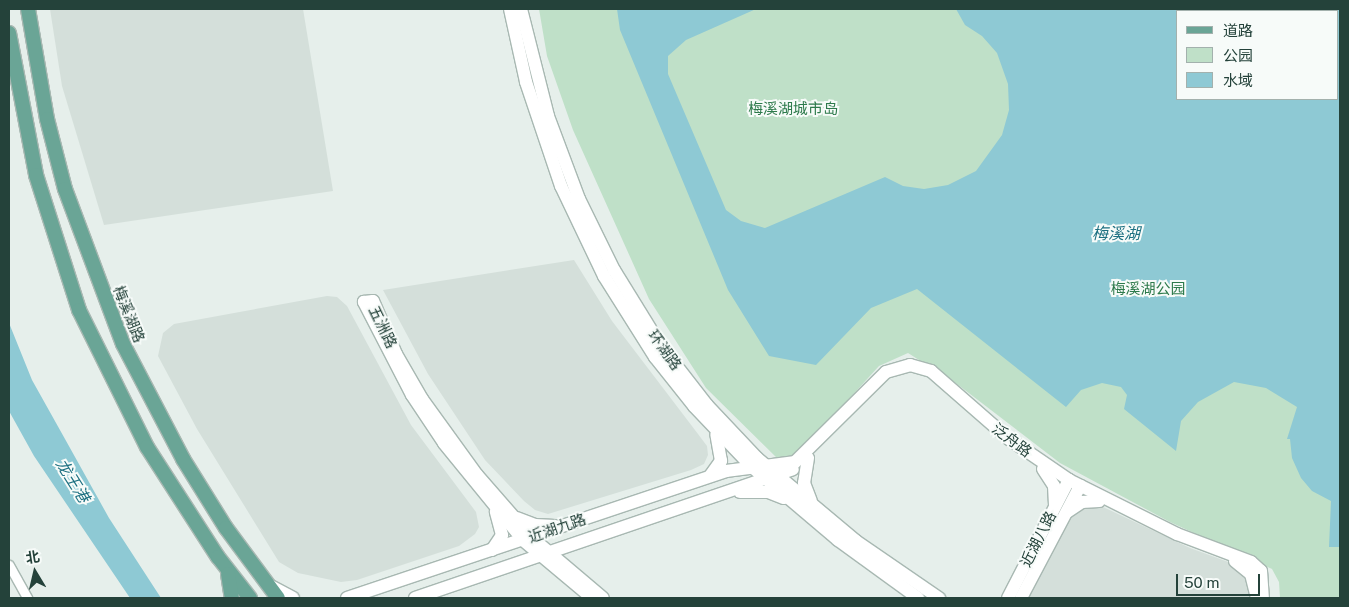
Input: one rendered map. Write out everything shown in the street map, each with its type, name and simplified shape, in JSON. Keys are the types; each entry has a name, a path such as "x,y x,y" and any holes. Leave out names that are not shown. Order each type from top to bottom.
{"main road":[{"name":"梅溪湖路","path":"28,9 47,120 65,189 123,344 183,459 278,598"},
{"name":"环湖路","path":"510,9 526,82 549,155 586,241 644,340 712,427 755,463 908,579 939,598"},
{"name":"环湖路","path":"521,9 537,79 560,151 614,270 648,326 686,380 755,463"},
{"path":"9,33 36,175 79,310 147,447 222,562 250,598"},
{"name":"五洲路","path":"527,538 513,516 450,439 396,354 373,301 364,302 412,394 444,443 492,503 527,538 592,598"},
{"name":"泛舟路","path":"795,462 886,372 910,365 923,367 936,374 1009,439 1073,485 1099,501 1156,530 1240,563 1252,574 1257,598"},
{"name":"泛舟路","path":"770,474 794,469 808,458 879,386 896,374 910,371 934,380 989,429 1043,469 1177,534 1251,562 1261,571 1263,598"},
{"path":"708,477 721,461 720,440 712,427"},
{"path":"808,458 804,483 813,506"},
{"path":"755,463 778,464 795,462"},
{"path":"770,474 795,462"},
{"name":"近湖九路","path":"348,598 708,477 755,463"},
{"path":"1043,469 1054,486 1060,510 1082,502 1099,501"},
{"name":"环湖路","path":"770,474 794,505 877,570 918,598"},
{"name":"近湖九路","path":"415,598 717,495 770,474"},
{"name":"近湖八路","path":"1011,598 1073,485"},
{"path":"717,495 768,492 794,505"},
{"path":"492,503 502,535 492,550"},
{"path":"513,516 535,525 568,525"},
{"path":"508,566 538,565 565,572 564,557 577,542"},
{"path":"222,562 230,579 232,598"},
{"name":"五洲路","path":"565,572 603,598"},
{"path":"267,584 293,598"}],"street":[{"path":"9,565 27,598"}],"shaded area":[{"path":"50,9 303,9 333,191 104,225 62,86"},
{"path":"574,260 612,321 707,446 708,455 704,464 691,470 548,514 535,510 524,501 485,460 428,374 383,290"},
{"path":"327,296 337,297 347,306 411,425 476,512 479,527 475,534 459,546 357,580 341,582 298,573 279,562 197,429 158,356 163,333 174,324"},
{"path":"1101,506 1190,548 1231,563 1247,581 1250,598 1028,598 1066,521 1085,508"}],"green space":[{"name":"梅溪湖公园","path":"539,9 1340,9 1340,598 1280,598 1279,582 1272,569 1170,522 1060,463 957,384 908,353 879,366 797,456 777,458 706,388 649,299 573,130 547,56"}],"water":[{"name":"梅溪湖","path":"617,9 756,9 686,40 668,56 668,74 726,210 741,221 765,228 885,177 903,186 924,189 948,185 976,171 1002,135 1009,110 1008,84 997,53 982,36 965,25 956,9 1340,9 1340,547 1329,547 1331,501 1312,491 1301,478 1292,458 1290,439 1287,439 1297,407 1266,388 1234,382 1198,402 1181,421 1176,451 1124,409 1127,395 1121,387 1102,383 1081,390 1066,407 917,289 871,308 816,365 769,356 728,290 620,30"},
{"name":"龙王港","path":"9,323 32,380 109,518 161,598 130,598 34,456 9,411"}],"park label":[{"name":"梅溪湖城市岛","path":"793,109"}]}
